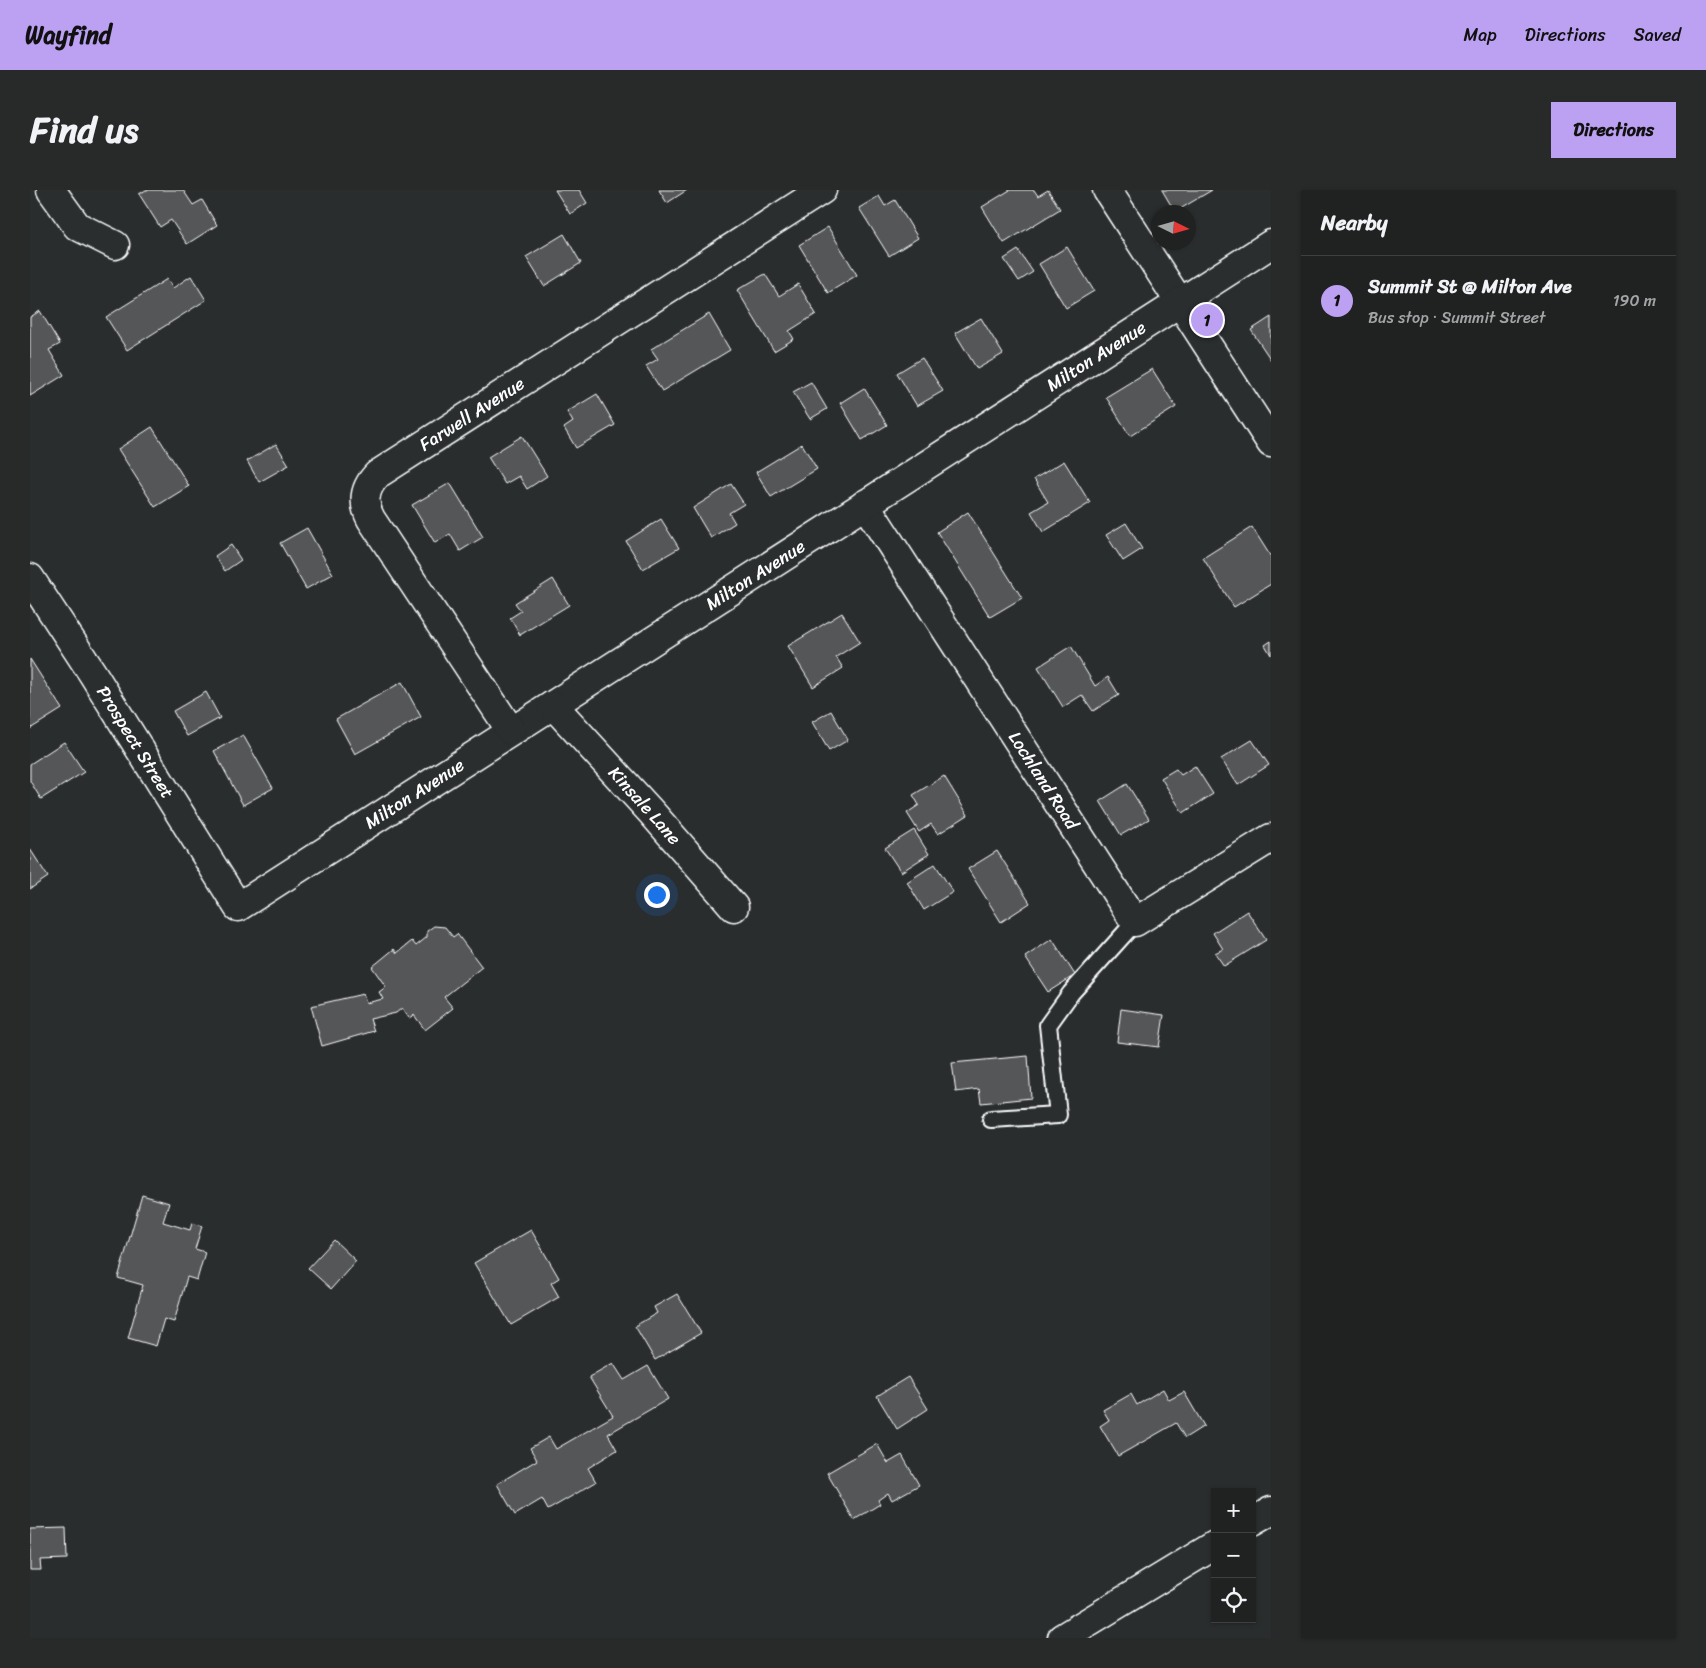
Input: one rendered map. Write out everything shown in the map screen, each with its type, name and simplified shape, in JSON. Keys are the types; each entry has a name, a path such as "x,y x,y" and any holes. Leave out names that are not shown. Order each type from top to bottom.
{"street":[{"path":"51,190 77,226 115,245"},
{"name":"Farwell Avenue","path":"512,731 371,520 365,501 366,490 371,481 378,474 822,190"},
{"path":"1108,190 1271,443"},
{"name":"Milton Avenue","path":"238,907 1271,244"},
{"name":"Lochland Road","path":"865,504 1135,922"},
{"name":"Prospect Street","path":"34,592 98,682 238,907"},
{"name":"Kinsale Lane","path":"553,706 652,813 734,907"},
{"path":"1135,922 1271,838"},
{"path":"1256,1520 1271,1511"},
{"path":"1062,1638 1211,1547"}],"lane":[{"path":"991,1119 1058,1115 1048,1025 1071,993 1135,922"}],"building":[{"path":"146,190 183,190 193,205 202,200 217,225 187,244 171,220 160,227 139,194"},
{"path":"555,190 579,190 587,203 570,214"},
{"path":"659,190 687,190 667,203"},
{"path":"1010,190 1034,190 1038,196 1048,190 1060,209 1004,243 982,207"},
{"path":"1162,190 1212,190 1187,205 1171,205"},
{"path":"879,196 885,206 895,200 918,238 889,256 859,208"},
{"path":"828,227 857,275 828,293 799,245"},
{"path":"564,234 581,263 544,286 526,257"},
{"path":"1067,247 1094,291 1066,308 1039,264"},
{"path":"1018,250 1033,272 1019,281 1004,259"},
{"path":"765,274 779,296 798,284 816,314 789,331 794,339 774,351 737,290"},
{"path":"191,276 206,300 127,350 106,317 167,279 173,288"},
{"path":"40,311 60,344 49,350 64,375 30,396 30,317"},
{"path":"709,314 730,350 662,391 646,366 658,359 651,349"},
{"path":"1271,317 1271,360 1251,330"},
{"path":"981,318 1003,354 977,369 955,333"},
{"path":"922,358 943,391 917,406 897,373"},
{"path":"1152,369 1176,407 1130,436 1106,397"},
{"path":"811,382 827,409 810,419 793,392"},
{"path":"864,388 887,425 862,440 840,403"},
{"path":"597,394 615,425 576,448 564,428 573,422 567,412"},
{"path":"152,427 189,486 155,507 118,449"},
{"path":"522,436 547,476 527,489 519,476 505,484 488,457"},
{"path":"276,444 289,465 259,482 247,461"},
{"path":"802,444 817,469 771,497 756,472"},
{"path":"1064,461 1090,503 1043,532 1031,512 1048,502 1034,479"},
{"path":"450,483 483,537 460,551 450,534 435,543 412,505"},
{"path":"731,484 744,504 729,513 735,523 711,538 693,508"},
{"path":"968,512 1022,598 990,617 937,532"},
{"path":"661,519 679,548 643,569 626,541"},
{"path":"1126,523 1142,549 1123,561 1106,535"},
{"path":"1252,527 1271,557 1271,584 1234,607 1203,558"},
{"path":"307,528 333,574 306,589 280,543"},
{"path":"231,545 241,560 225,571 215,556"},
{"path":"553,579 569,605 520,635 510,618 521,611 515,603"},
{"path":"842,613 860,642 836,657 843,668 813,687 788,646"},
{"path":"1271,641 1271,655 1265,645"},
{"path":"1071,646 1095,686 1108,677 1119,695 1093,711 1082,695 1063,707 1038,667"},
{"path":"30,659 62,709 30,729"},
{"path":"402,682 421,717 355,754 336,719"},
{"path":"206,692 220,718 187,736 173,711"},
{"path":"831,711 848,740 829,751 812,722"},
{"path":"243,735 273,788 243,805 214,751"},
{"path":"1252,740 1269,765 1238,785 1221,759"},
{"path":"64,742 84,772 41,799 30,781 30,764"},
{"path":"1195,766 1213,794 1183,813 1161,778 1176,769 1181,775"},
{"path":"944,776 968,815 938,834 931,824 919,832 907,813 919,805 913,795"},
{"path":"1127,784 1149,819 1121,835 1100,801"},
{"path":"914,830 929,854 901,872 885,848"},
{"path":"30,849 48,877 30,889"},
{"path":"997,851 1030,903 1001,922 968,869"},
{"path":"935,864 953,892 924,910 907,882"},
{"path":"1247,911 1266,940 1224,966 1215,953 1223,949 1213,933"},
{"path":"434,926 445,927 453,937 457,934 482,967 444,997 453,1008 425,1030 414,1015 409,1018 402,1008 396,1013 370,1019 374,1031 322,1046 311,1006 363,994 366,1003 383,999 379,992 386,987 372,967 394,949 397,953 412,941 416,946 427,937 427,931"},
{"path":"1052,939 1075,975 1048,992 1025,957"},
{"path":"1121,1009 1164,1015 1159,1047 1117,1042"},
{"path":"1028,1056 1031,1098 981,1103 979,1089 956,1092 952,1063"},
{"path":"142,1195 169,1203 163,1222 190,1230 192,1223 202,1226 195,1249 205,1252 197,1280 187,1277 174,1322 164,1319 156,1346 128,1338 143,1285 118,1278"},
{"path":"531,1230 559,1278 551,1283 559,1297 511,1325 474,1263"},
{"path":"334,1240 356,1261 331,1289 308,1268"},
{"path":"677,1294 701,1333 655,1360 635,1326 657,1313 654,1307"},
{"path":"613,1363 624,1380 648,1366 668,1399 608,1434 617,1450 588,1468 596,1482 548,1510 542,1499 515,1515 497,1484 537,1460 530,1448 549,1437 556,1449 613,1416 589,1377"},
{"path":"908,1377 928,1409 897,1429 877,1396"},
{"path":"1163,1389 1169,1400 1184,1392 1204,1426 1185,1438 1176,1423 1118,1456 1100,1426 1109,1420 1103,1410 1131,1394 1137,1405"},
{"path":"877,1444 888,1463 902,1455 919,1485 892,1500 888,1493 878,1500 880,1504 854,1520 827,1473"},
{"path":"66,1528 67,1559 40,1560 41,1570 30,1570 30,1529"}],"place":[{"name":"Summit St @ Milton Ave","path":"1207,320"}]}
